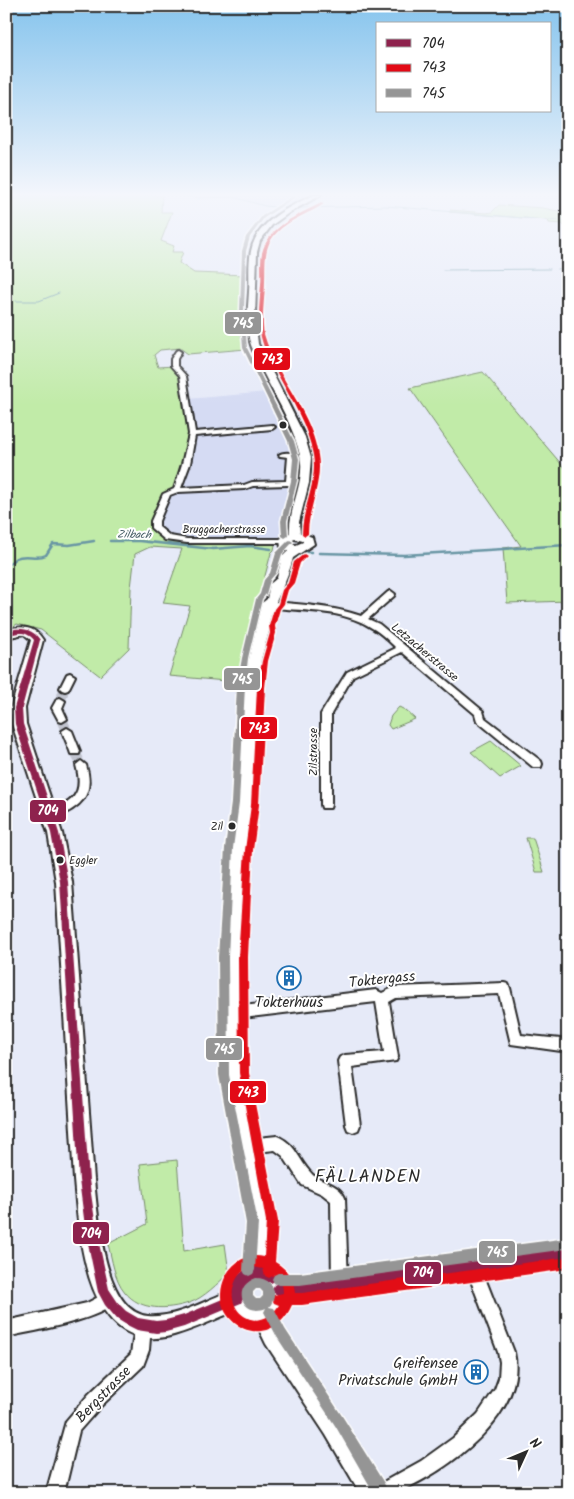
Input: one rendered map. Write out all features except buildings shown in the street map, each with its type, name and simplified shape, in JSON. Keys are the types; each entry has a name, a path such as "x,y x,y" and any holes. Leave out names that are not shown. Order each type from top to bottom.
{"main road":[{"path":"255,265 251,331 254,344 300,437 306,458 304,483 294,522 295,535"},
{"path":"259,1271 262,1222 234,1074 232,957 235,904 240,835 245,804 251,687 255,659 263,632 269,626 276,584 274,578 287,537 295,535 305,536 310,542 306,547 297,550 288,557 282,579 276,584"},
{"path":"285,543 297,550"},
{"path":"6,634 26,631 34,634 38,640 12,710 21,731 55,833 64,882 83,1170 89,1227 98,1274 108,1300 123,1315 143,1326 166,1327 237,1299"},
{"path":"278,1288 340,1284 568,1253"},
{"path":"259,1271 271,1276 278,1288 277,1303 273,1310 261,1317 246,1313 238,1304 236,1293 240,1281 248,1273 259,1271"}],"street":[{"name":"Bruggacherstrasse","path":"178,352 174,359 174,366 183,376 192,434 186,464 177,490 167,494 155,521 155,528 168,538 187,541 285,543"},
{"path":"192,434 272,427"},
{"path":"177,490 289,483 292,455 282,455"},
{"path":"363,619 391,594"},
{"name":"Letzacherstrasse","path":"273,602 332,610 363,619 376,626 480,713 480,719 537,764"},
{"name":"Zilstrasse","path":"326,805 326,714 350,674 403,648"},
{"path":"66,688 70,676"},
{"path":"60,701 58,708 62,719"},
{"path":"67,731 75,752"},
{"path":"49,815 70,807 80,796 85,787 86,778 81,765"},
{"name":"Toktergass","path":"234,1013 376,996 382,999 395,993 504,988 516,1040 561,1045 568,1044"},
{"path":"353,1125 345,1062 391,1057 382,999"},
{"path":"248,1146 278,1143 288,1151 307,1180 327,1189 338,1198 340,1284"},
{"path":"381,1493 433,1464 466,1439 481,1425 503,1392 508,1376 508,1361 504,1345 473,1265"},
{"path":"6,1330 89,1310 108,1300"},
{"path":"261,1317 272,1338 332,1429 370,1493"},
{"name":"Bergstrasse","path":"55,1493 72,1427 95,1400 137,1360 141,1350 143,1326"}],"shaded area":[{"path":"267,392 290,443 291,474 279,538 241,541 173,539 155,528 188,399"}],"green space":[{"path":"6,265 182,265 194,273 246,275 241,337 246,349 188,354 180,348 160,350 154,355 158,367 174,366 183,376 192,434 177,490 170,491 155,528 173,539 276,540 237,682 169,676 190,606 163,603 182,549 150,547 135,554 131,588 129,648 100,676 41,630 17,624 6,631"},
{"path":"483,372 568,472 568,601 507,603 503,548 521,546 410,388"},
{"path":"399,707 415,719 391,729 388,725 391,716"},
{"path":"491,741 521,766 500,778 471,752"},
{"path":"526,838 533,838 544,872 536,872"},
{"path":"177,1160 184,1251 225,1244 229,1273 195,1301 163,1308 146,1306 131,1298 121,1287 108,1244 147,1224 140,1164"}],"waterway":[{"path":"557,269 568,268"},
{"path":"443,270 550,269"},
{"path":"16,301 39,301 59,293"},
{"name":"Zilbach","path":"6,566 16,558 46,555 53,544 69,545 94,541"},
{"name":"Zilbach","path":"110,541 139,541 213,549 250,546 271,549"},
{"name":"Zilbach","path":"319,553 404,555 568,545"}],"tunnel":[{"path":"60,701 65,688"},
{"path":"62,719 67,731"},
{"path":"75,751 81,765"}],"transit line":[{"name":"745","path":"244,265 242,311 245,348 291,441 296,459 294,481 284,521 285,536"},
{"name":"743","path":"263,265 262,334 277,370 307,426 316,456 316,476 306,514 305,534"},
{"name":"745","path":"249,1270 252,1223 224,1075 223,957 229,848 235,803 241,686 245,658 259,599 263,594 267,580 273,573 279,553 290,542"},
{"name":"743","path":"269,1272 272,1221 244,1073 243,957 249,850 255,805 261,688 265,661 277,609 281,604 285,590 291,583 297,562 304,556"},
{"name":"704","path":"6,634 23,631 31,633 37,640 18,708 19,724 55,833 64,882 84,1180 91,1234 103,1289 109,1301 121,1315 137,1324 156,1327 184,1321 237,1299"},
{"name":"745","path":"278,1279 300,1279 567,1243"},
{"name":"704","path":"278,1289 301,1289 568,1253"},
{"name":"743","path":"283,1275 262,1262 254,1261 241,1266 230,1280 227,1294 229,1307 235,1317 245,1323 256,1326 268,1324 278,1317 288,1297 289,1287 285,1278"},
{"name":"743","path":"278,1299 302,1299 568,1263"},
{"name":"704","path":"237,1293 241,1281 249,1274 260,1272 271,1277"},
{"name":"704","path":"237,1293 242,1282 250,1275 260,1273 271,1277"},
{"name":"745","path":"258,1283 266,1286 269,1294 266,1302 258,1305 250,1302 247,1294 250,1286 258,1283"},
{"name":"745","path":"270,1312 281,1333 340,1423 379,1488"}],"place":[{"name":"Zil","path":"232,826"},
{"name":"Eggler","path":"60,860"},
{"name":"Tokterhuus","path":"289,978"},
{"name":"Greifensee Privatschule GmbH","path":"476,1372"}],"district":[{"name":"FÄLLANDEN","path":"368,1176"}]}
